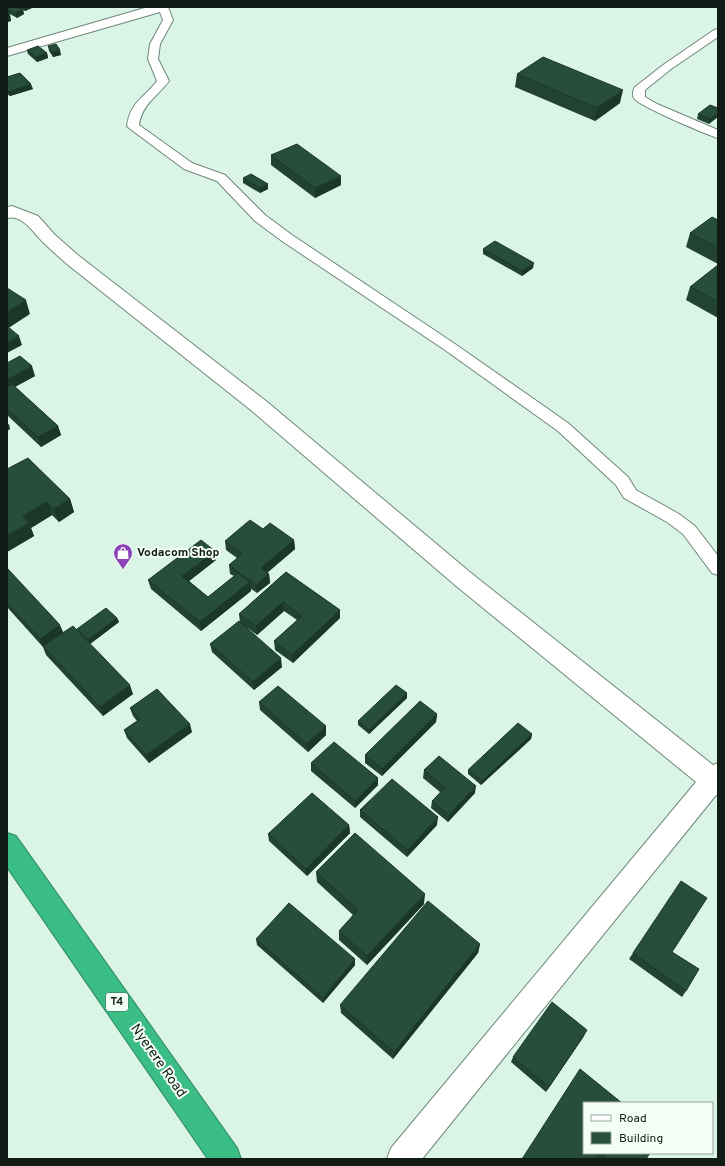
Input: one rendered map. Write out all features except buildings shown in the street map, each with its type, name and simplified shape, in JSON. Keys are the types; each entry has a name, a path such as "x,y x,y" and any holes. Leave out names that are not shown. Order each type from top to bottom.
{"highway":[{"name":"Nyerere Road","path":"7,845 226,1159"}],"street":[{"path":"7,52 162,7"},
{"path":"7,213 12,211 32,220 49,239 73,260 259,406 463,579 716,779 402,1159"}],"lane":[{"path":"162,7 168,20 155,44 153,60 163,81 135,111 133,126 188,166 221,178 260,218 287,238 450,347 563,427 622,481 630,494 673,518 689,530 718,568"},
{"path":"718,32 666,67 639,89 639,98 653,106 718,134"}],"place":[{"name":"Vodacom Shop","path":"123,570"}]}
